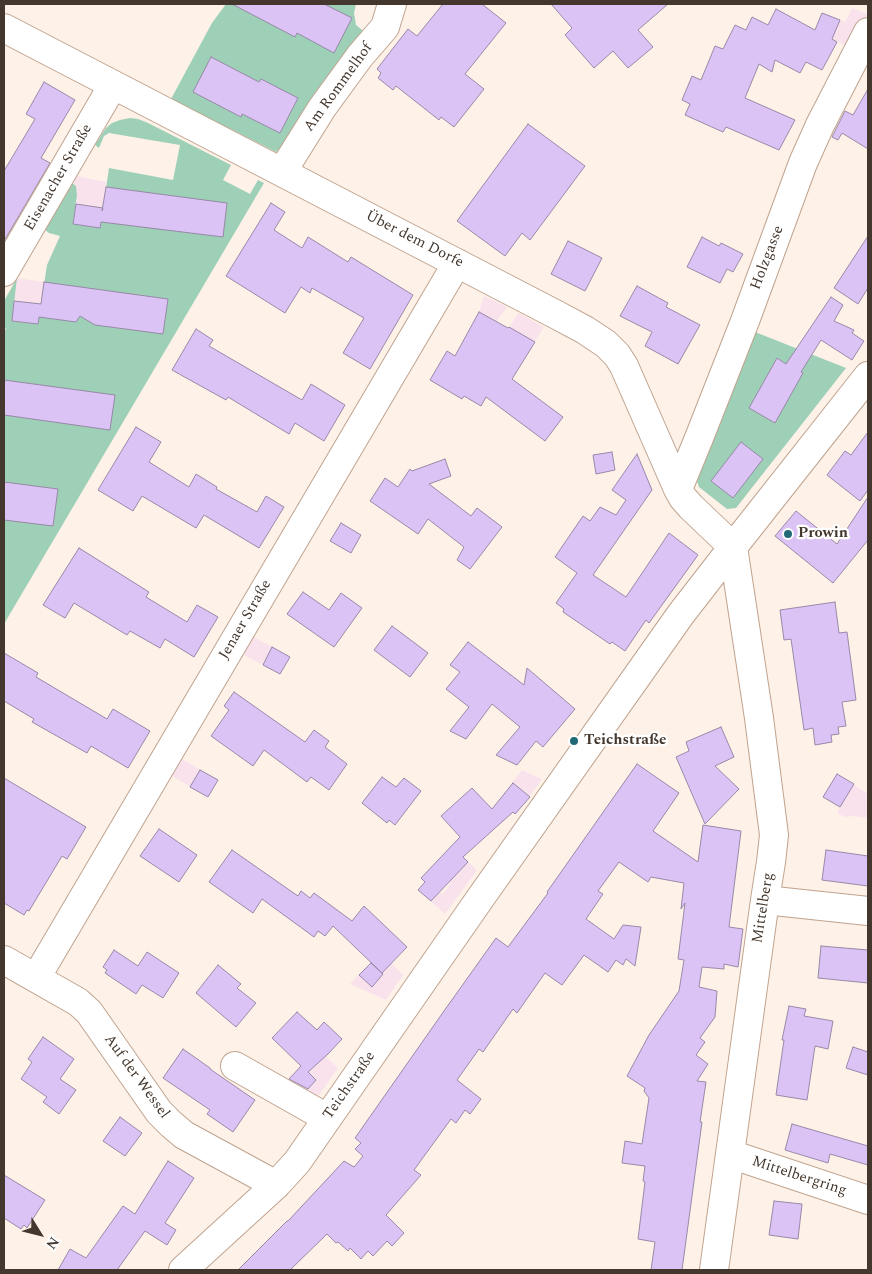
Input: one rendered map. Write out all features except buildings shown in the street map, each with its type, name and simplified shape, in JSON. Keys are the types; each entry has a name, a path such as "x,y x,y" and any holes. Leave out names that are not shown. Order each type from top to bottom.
{"street":[{"name":"Am Rommelhof","path":"282,172 322,108 360,56 385,27 392,4"},
{"name":"Über dem Dorfe","path":"4,28 585,330 606,344 617,355 624,366 683,498 733,547"},
{"name":"Holzgasse","path":"678,488 745,321 803,163 820,125 868,32"},
{"name":"Eisenacher Straße","path":"4,272 114,85"},
{"name":"Jenaer Straße","path":"36,978 457,263"},
{"name":"Teichstraße","path":"183,1270 276,1186 297,1162 681,614 868,376"},
{"name":"Mittelberg","path":"714,1270 765,900 772,862 774,835 759,718 733,547"},
{"path":"765,900 868,911"},
{"name":"Auf der Wessel","path":"4,960 78,1002 89,1012 159,1112 184,1136 276,1186"},
{"path":"235,1066 327,1118"},
{"name":"Mittelbergring","path":"730,1154 868,1200"}],"shaded area":[{"path":"852,8 867,14 852,49 815,30 822,13 845,22"},
{"path":"77,176 106,182 100,228 73,224 77,195 76,186 73,183"},
{"path":"17,278 44,282 38,324 12,321"},
{"path":"484,296 507,307 496,322 470,329 479,312"},
{"path":"518,313 544,327 524,359 499,344"},
{"path":"252,636 290,657 280,674 242,654"},
{"path":"180,758 218,780 208,797 170,775"},
{"path":"522,770 542,779 516,815 499,800"},
{"path":"837,774 868,794 868,818 845,817 837,813 840,807 823,797"},
{"path":"451,846 477,870 445,914 418,890 426,881 442,894 447,889 451,881 432,872 437,861"},
{"path":"371,962 391,963 403,975 386,1000 350,984"},
{"path":"323,1054 338,1068 312,1105 286,1083 301,1066"}],"green space":[{"path":"226,4 356,4 354,13 356,25 366,33 288,142 276,152 171,99 212,23"},
{"path":"130,118 148,123 231,165 223,180 250,194 258,180 264,183 4,624 4,333 6,328 4,328 4,301 17,278 12,321 38,324 47,265 60,236 45,230 72,183 76,186 77,195 73,224 100,228 109,168 173,180 180,145 109,133 104,136 99,148 95,145 106,128 112,123"},
{"path":"750,330 846,368 736,508 727,509 699,487 697,481"}],"place":[{"name":"Prowin","path":"788,534"},
{"name":"Teichstraße","path":"574,741"}]}
